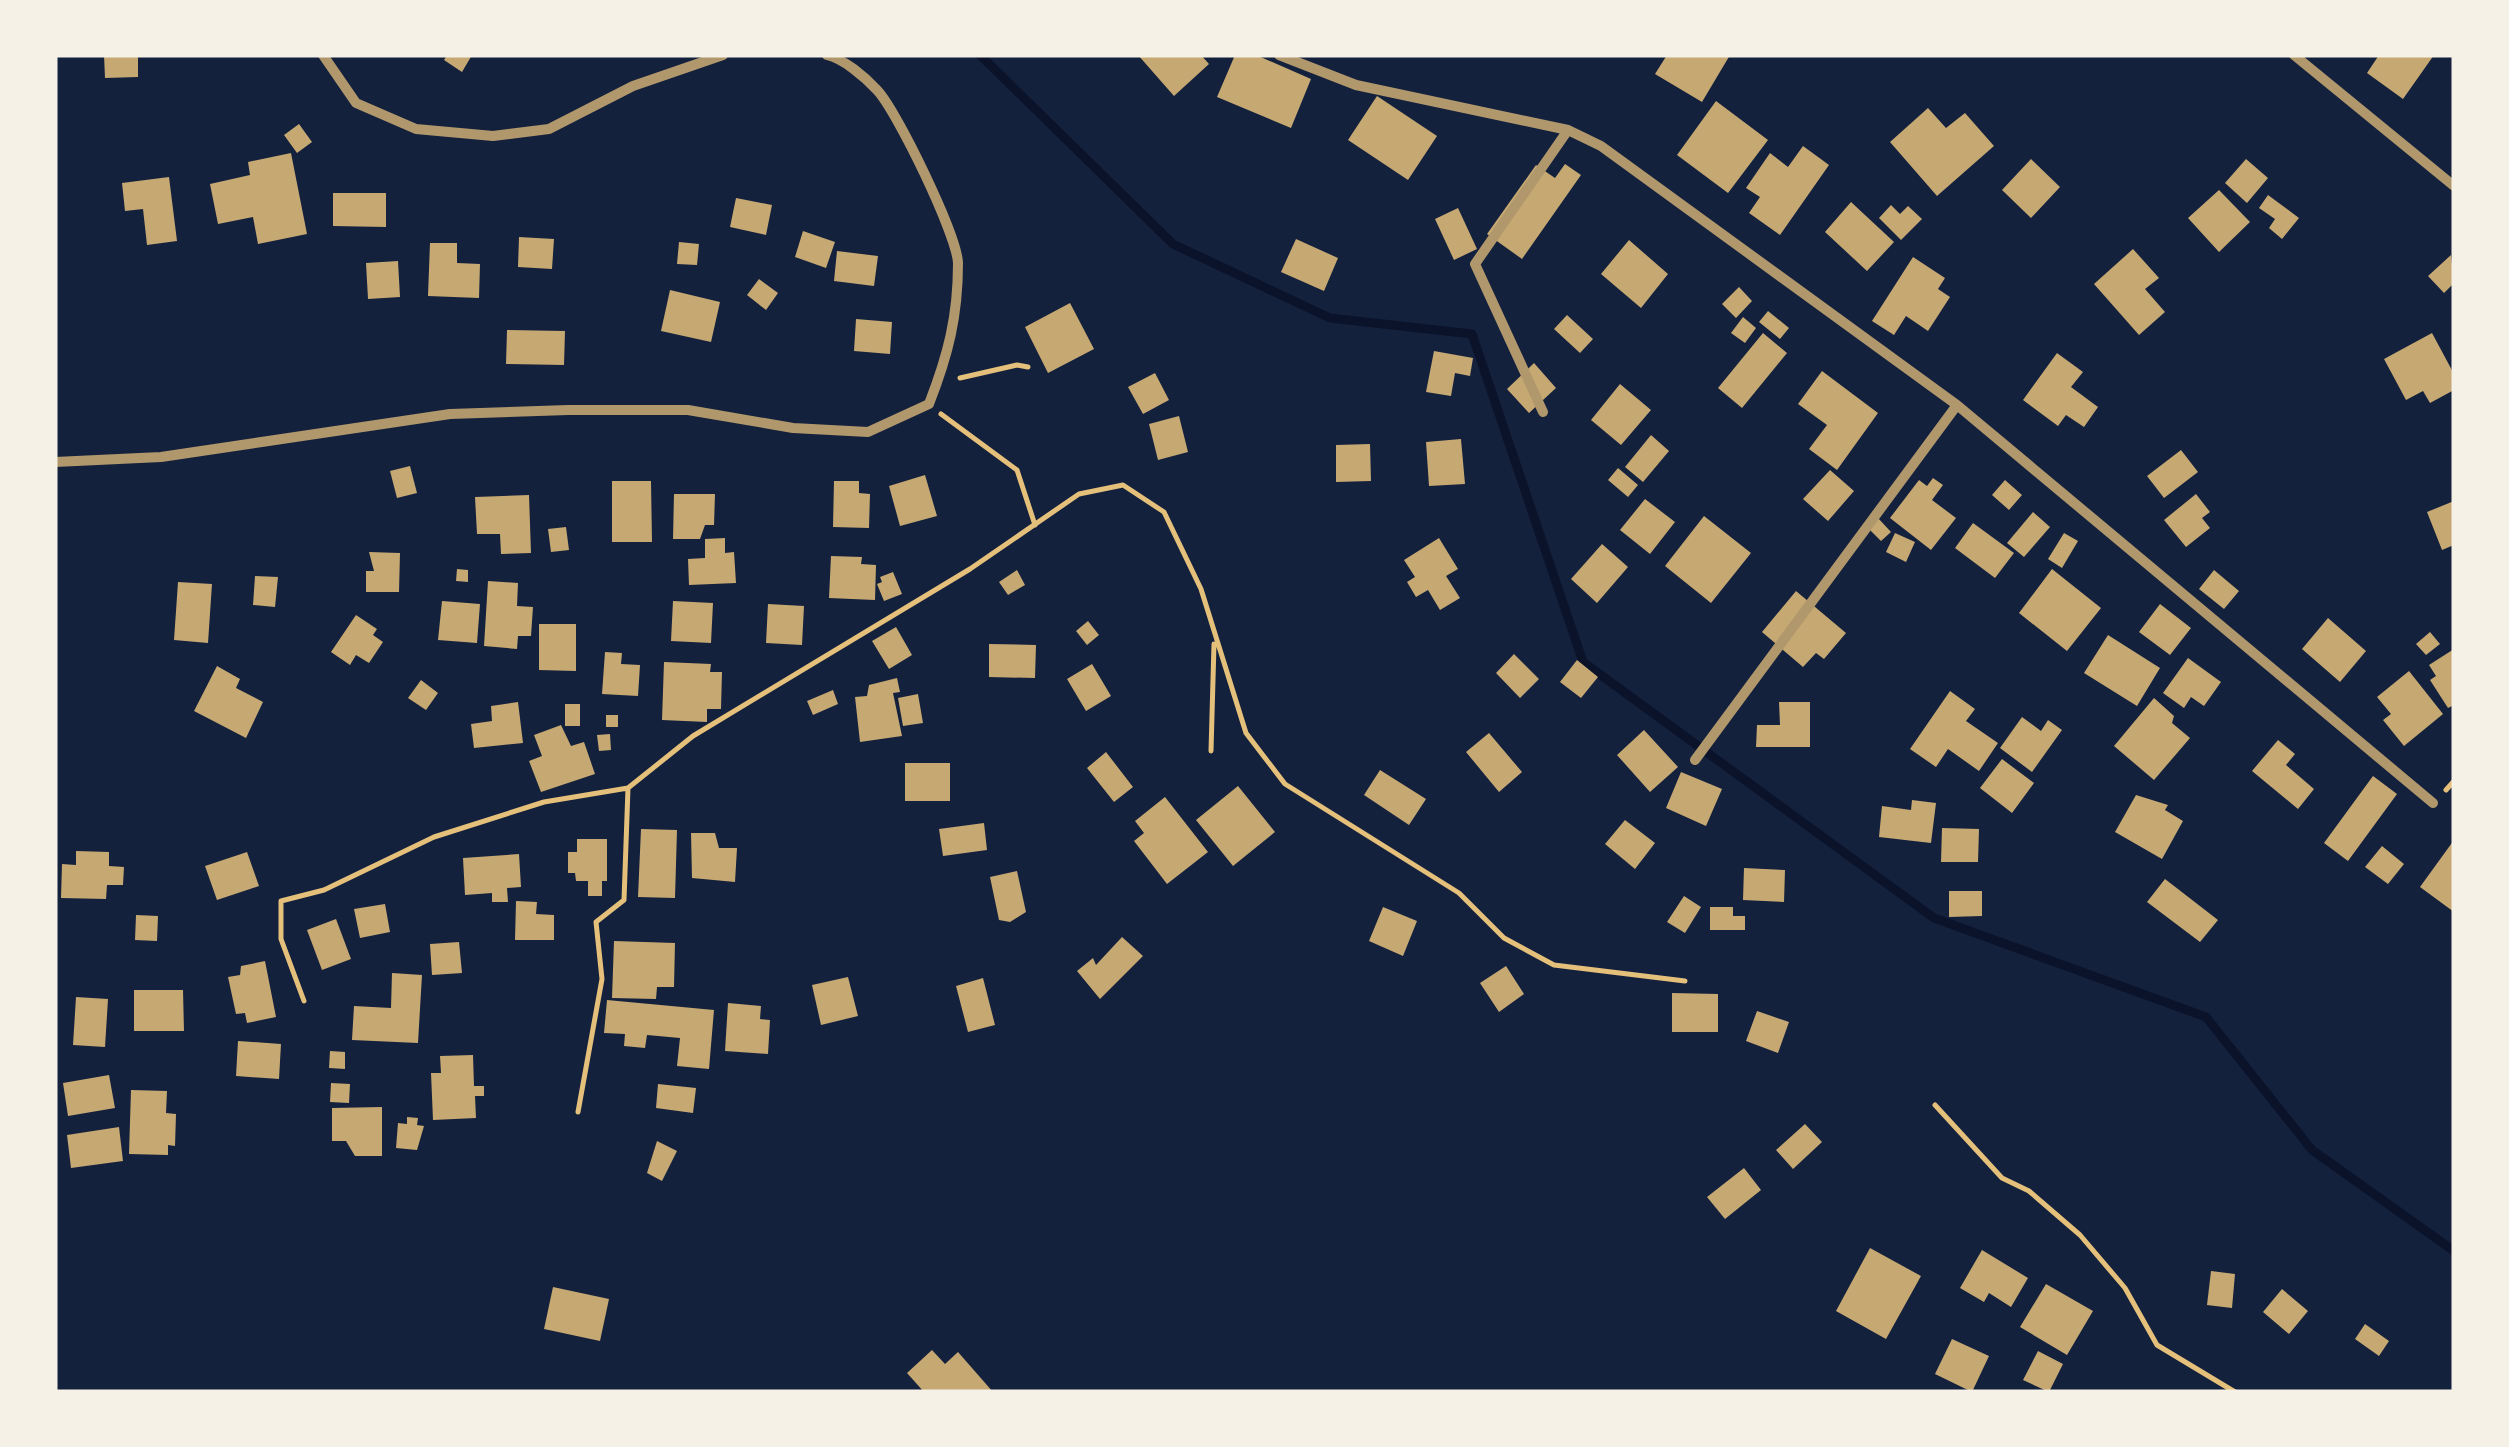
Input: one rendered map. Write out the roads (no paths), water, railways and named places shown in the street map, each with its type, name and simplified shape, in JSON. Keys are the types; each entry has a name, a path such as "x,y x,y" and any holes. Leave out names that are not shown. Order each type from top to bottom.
{"street":[{"path":"323,55 356,104 416,129 493,136 549,128 633,86 722,55"},
{"path":"55,462 161,458 450,414 688,410 794,428 868,432 929,404 953,342 958,258 918,160 878,91 837,57 827,55"},
{"path":"1279,55 1356,84 1568,130 1616,156 1956,405 2433,803"},
{"path":"2294,55 2454,186"},
{"path":"1543,412 1475,264 1568,130"},
{"path":"1695,760 1956,405"}],"waterway":[{"path":"980,55 1173,244 1330,318 1472,334 1583,662 1934,918 2206,1017 2312,1150 2454,1251"}]}
